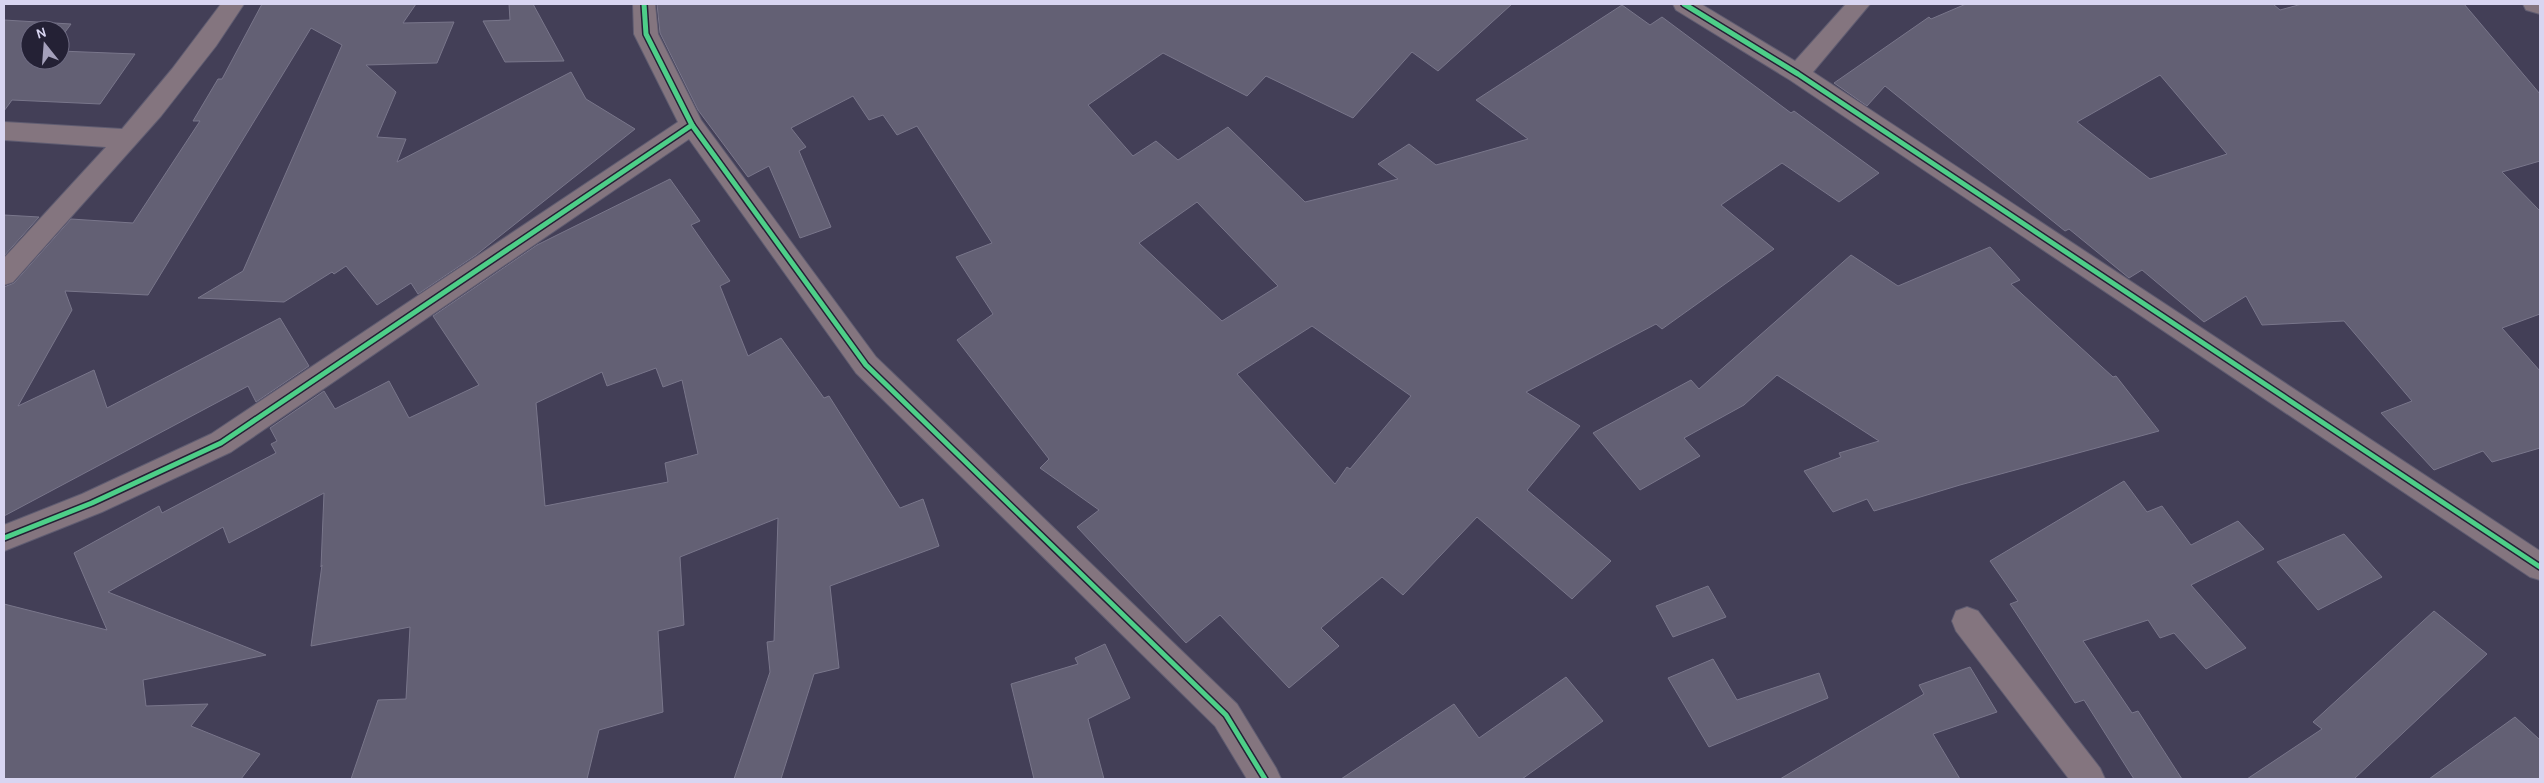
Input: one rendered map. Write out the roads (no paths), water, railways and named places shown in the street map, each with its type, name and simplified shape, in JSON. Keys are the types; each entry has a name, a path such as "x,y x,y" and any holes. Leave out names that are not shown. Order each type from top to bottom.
{"street":[{"path":"4,275 128,139 216,30 233,4"},
{"path":"644,4 646,34 692,125 866,365 1226,715 1265,779"},
{"path":"1684,4 1798,74 2540,567"},
{"path":"1798,74 1859,4"},
{"path":"2534,4 2540,6"},
{"path":"4,538 92,503 221,443 692,125"},
{"path":"4,132 128,139"},
{"path":"1967,620 2089,779"}]}
